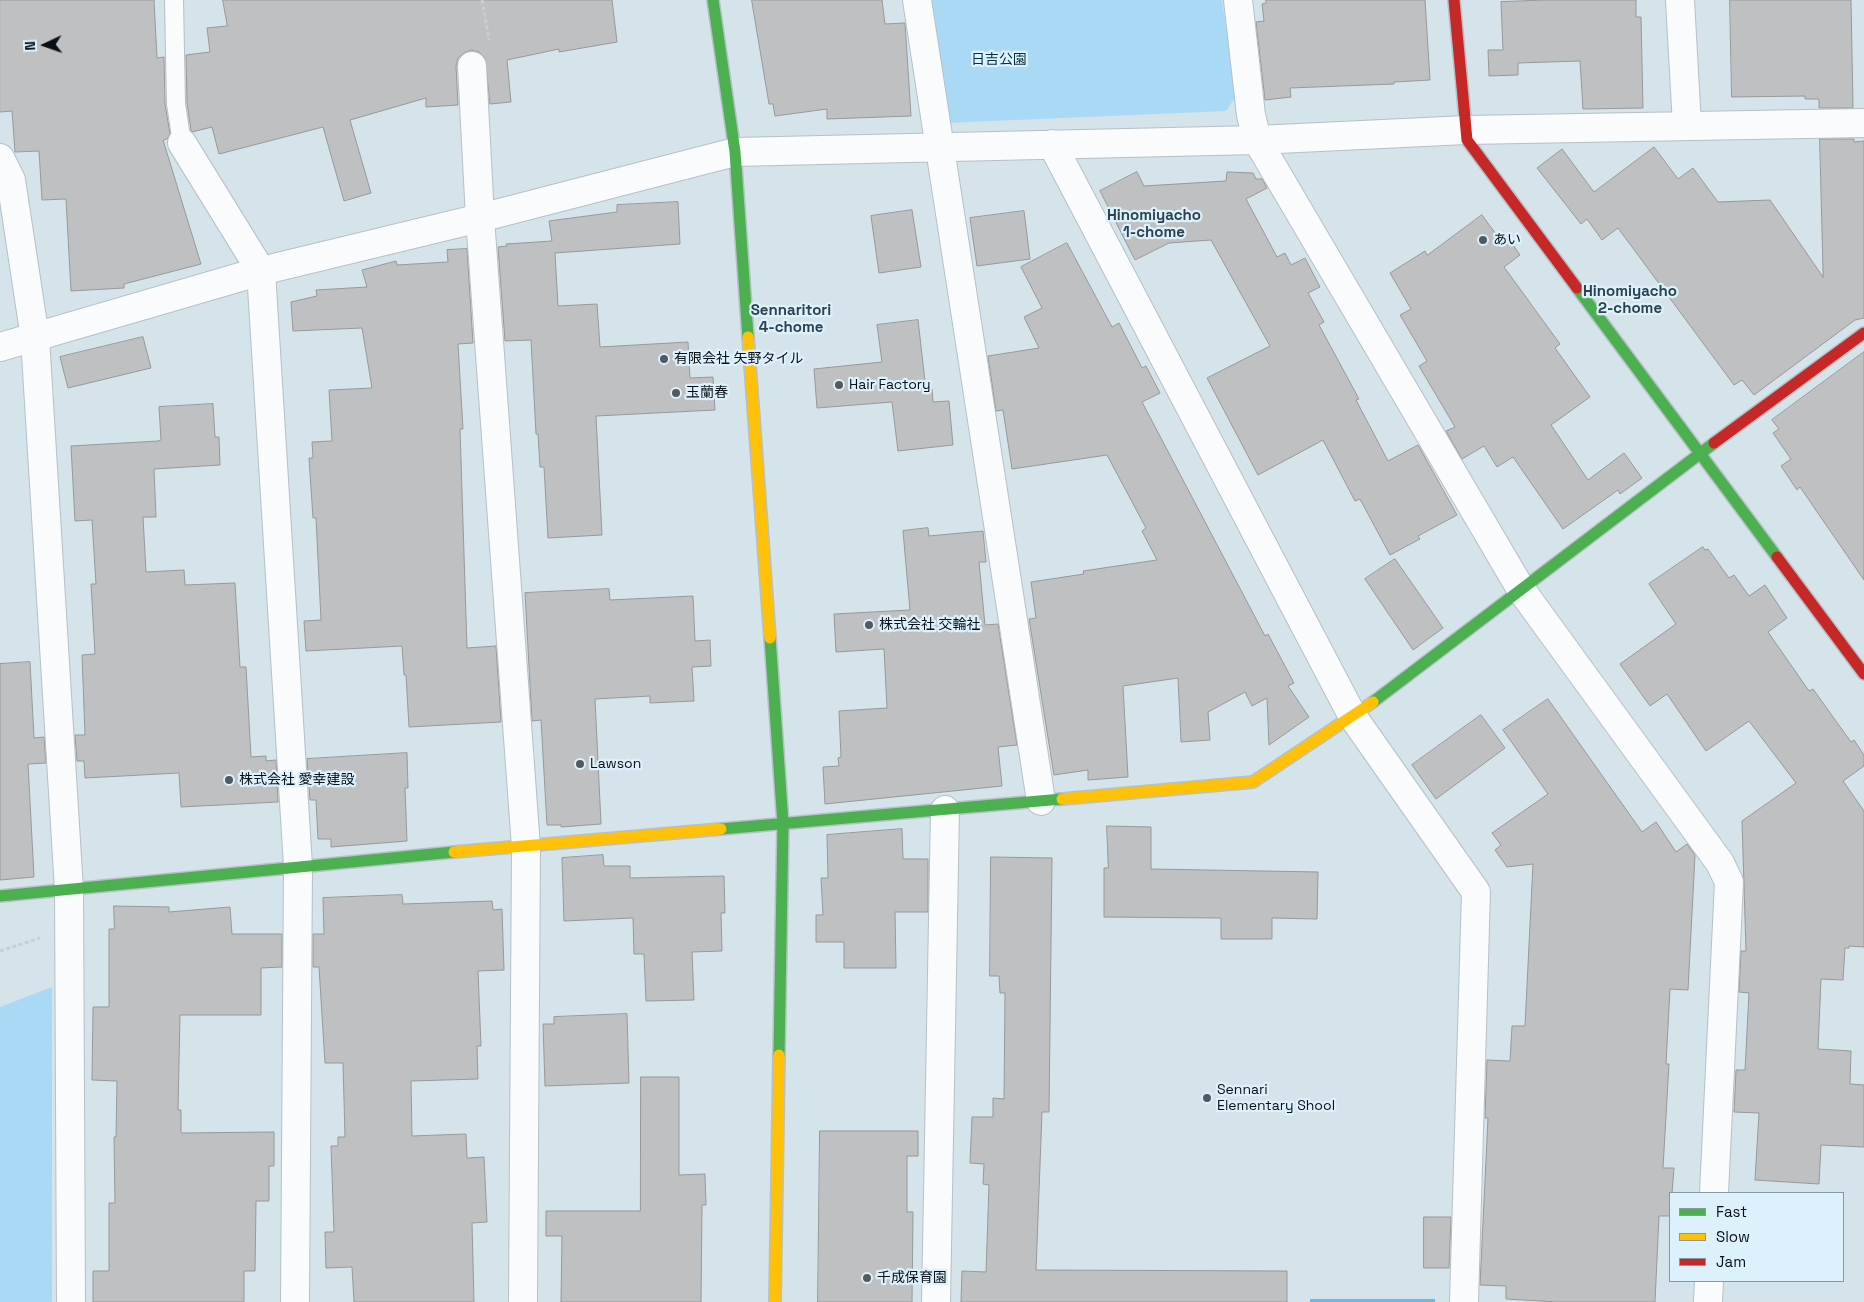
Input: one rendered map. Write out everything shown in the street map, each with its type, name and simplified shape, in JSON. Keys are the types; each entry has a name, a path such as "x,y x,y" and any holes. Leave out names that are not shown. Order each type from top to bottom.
{"street":[{"path":"713,0 735,152 783,824 775,1302"},
{"path":"917,0 1040,801"},
{"path":"1238,0 1251,115 1257,140 1522,591 1720,863 1729,882 1714,1192"},
{"path":"1454,0 1467,140 1864,674"},
{"path":"1680,0 1687,126"},
{"path":"472,66 480,218 526,847 523,1302"},
{"path":"0,347 262,271 480,218 735,152 1257,140 1466,130 1864,123"},
{"path":"182,143 262,271 298,866 296,1302"},
{"path":"1052,144 1353,716 1476,892 1464,1302"},
{"path":"0,158 11,180 35,338 69,890 71,1302"},
{"path":"0,896 298,866 1253,782 1353,716 1522,591 1699,454 1864,333"},
{"path":"936,1302 945,810"},
{"path":"1708,1302 1709,1282"}],"lane":[{"path":"174,0 176,104 182,143"}],"path":[{"path":"482,0 490,43"},
{"path":"0,951 69,928"}],"green space":[{"name":"日吉公園","path":"928,0 1222,0 1236,96 1226,111 945,123"},
{"path":"52,987 52,1302 0,1302 0,1007"}],"shaded area":[{"path":"1310,1299 1435,1299 1435,1302 1310,1302"}],"building":[{"path":"0,0 154,0 157,58 164,57 165,104 170,134 167,139 163,140 201,264 124,284 124,288 71,291 66,199 42,200 39,151 15,152 12,111 0,112"},
{"path":"223,0 612,0 617,42 559,52 559,49 507,60 511,102 490,104 485,58 479,52 471,50 464,53 458,58 456,66 458,105 426,107 426,98 350,120 371,193 344,201 323,127 219,154 212,127 192,132 187,103 186,55 210,52 207,28 227,26"},
{"path":"752,0 882,0 885,24 905,23 911,116 827,119 827,109 775,116 773,104 769,104"},
{"path":"1266,0 1425,0 1430,80 1394,82 1394,84 1290,88 1291,97 1265,100 1256,22 1264,21 1262,4 1266,3"},
{"path":"1636,0 1636,17 1641,17 1643,108 1583,109 1580,61 1518,63 1518,75 1489,76 1488,50 1503,50 1501,2"},
{"path":"1730,0 1851,0 1853,108 1819,108 1819,99 1805,99 1805,96 1732,97"},
{"path":"1820,139 1854,139 1854,142 1864,141 1864,318 1855,320 1754,395 1742,380 1734,385 1618,228 1602,240 1587,219 1581,224 1537,168 1562,149 1594,192 1654,147 1678,179 1693,168 1718,202 1770,200 1823,277"},
{"path":"1137,172 1144,186 1226,181 1227,172 1253,173 1256,179 1262,179 1267,188 1246,199 1277,257 1285,253 1291,265 1305,258 1320,287 1308,293 1324,322 1319,325 1359,399 1356,400 1388,461 1418,445 1457,515 1418,536 1420,539 1390,555 1360,499 1355,501 1323,440 1258,475 1207,378 1270,346 1211,240 1169,243 1135,260 1100,191"},
{"path":"678,202 680,244 555,253 558,306 597,304 600,347 688,342 690,378 713,377 715,410 596,416 602,535 548,538 544,467 540,467 538,434 536,434 531,340 505,341 498,247 507,246 506,244 552,241 549,221 617,212 617,205"},
{"path":"912,210 921,267 879,273 871,216"},
{"path":"1024,211 1030,259 977,266 970,218"},
{"path":"1482,215 1498,237 1504,232 1520,255 1504,267 1560,344 1555,348 1590,397 1551,425 1588,480 1624,453 1642,478 1620,494 1618,490 1563,529 1513,457 1497,467 1484,446 1462,459 1446,431 1455,427 1419,366 1427,361 1400,315 1411,309 1390,273 1425,251 1427,255"},
{"path":"1067,243 1112,327 1119,323 1142,368 1146,366 1160,393 1142,402 1265,636 1268,634 1294,683 1288,686 1309,717 1269,745 1267,698 1252,706 1245,692 1208,712 1210,740 1181,742 1178,678 1123,686 1128,777 1088,780 1088,770 1054,775 1029,619 1036,618 1031,582 1084,574 1083,571 1157,560 1142,531 1146,528 1107,455 1012,469 1003,410 996,411 988,356 1039,348 1024,317 1042,308 1021,267"},
{"path":"467,249 473,343 458,344 463,429 460,429 467,648 496,646 501,722 409,727 402,646 306,651 304,621 321,620 316,518 313,518 309,458 313,458 312,442 332,441 329,390 372,388 362,328 293,331 291,302 317,296 316,290 367,287 362,270 396,261 397,265 448,262 447,250"},
{"path":"918,320 926,390 932,389 933,402 949,401 953,445 898,451 892,402 817,408 814,369 882,362 877,325"},
{"path":"143,337 151,368 68,388 60,357"},
{"path":"1864,352 1864,580 1800,487 1797,490 1781,466 1791,459 1773,433 1779,429 1772,420"},
{"path":"213,404 215,437 219,437 220,465 154,469 156,517 143,517 146,572 184,570 185,585 235,583 240,667 246,667 251,757 266,756 266,761 276,760 278,802 181,807 179,773 85,778 84,761 77,761 75,735 85,735 82,655 95,654 91,584 96,584 92,520 75,521 71,446 158,441 161,440 159,407"},
{"path":"928,528 929,536 983,531 986,562 979,562 985,625 998,624 1017,745 998,747 1002,786 825,804 823,767 839,766 838,758 841,757 839,711 887,708 884,649 836,652 834,614 910,610 903,531"},
{"path":"1703,547 1705,550 1708,549 1729,578 1734,575 1749,596 1765,585 1787,618 1768,632 1809,691 1813,689 1851,742 1854,740 1864,755 1864,766 1843,781 1864,811 1864,947 1849,946 1849,948 1845,948 1843,980 1821,979 1818,1049 1851,1051 1850,1084 1864,1085 1864,1147 1821,1145 1819,1184 1755,1180 1759,1113 1734,1112 1736,1070 1745,1070 1749,993 1739,992 1741,951 1746,951 1742,821 1796,783 1749,721 1706,751 1667,694 1650,706 1620,664 1676,624 1649,584"},
{"path":"1395,559 1443,628 1413,650 1365,579"},
{"path":"609,589 610,600 693,596 695,641 710,640 711,666 692,667 694,701 650,703 650,696 595,699 601,824 561,827 561,825 547,825 541,720 532,721 525,593"},
{"path":"30,662 34,738 44,737 46,763 28,764 34,877 0,880 0,664"},
{"path":"1548,699 1642,832 1656,822 1676,852 1687,844 1695,855 1688,990 1670,989 1666,1064 1669,1064 1663,1168 1674,1168 1672,1192 1669,1192 1669,1216 1659,1216 1655,1302 1558,1302 1506,1299 1506,1286 1480,1285 1488,1118 1485,1118 1487,1060 1510,1061 1512,1026 1525,1026 1533,864 1507,867 1495,850 1501,845 1492,833 1548,794 1503,730"},
{"path":"1481,715 1505,748 1436,799 1412,765"},
{"path":"407,753 408,788 405,788 407,841 331,847 331,839 318,839 316,800 310,800 307,759"},
{"path":"1107,826 1151,827 1151,869 1318,872 1317,919 1272,918 1272,939 1221,939 1221,918 1104,917 1104,868 1108,868"},
{"path":"902,829 903,859 928,859 928,912 895,912 896,968 844,968 844,942 816,942 816,915 823,915 821,878 828,878 827,835"},
{"path":"603,855 604,866 630,866 630,878 724,876 725,913 721,913 722,951 692,952 694,1000 646,1001 644,954 634,954 633,918 564,921 562,858"},
{"path":"991,857 1052,858 1049,1112 1042,1112 1036,1270 1287,1271 1287,1302 961,1302 962,1271 986,1272 989,1185 983,1184 984,1164 970,1163 972,1117 993,1117 993,1098 1004,1099 1005,993 1000,993 999,976 990,976"},
{"path":"402,895 403,904 492,901 493,910 502,909 504,970 478,971 481,1046 477,1046 478,1079 411,1081 412,1136 466,1134 467,1158 484,1157 487,1222 472,1223 474,1302 354,1302 352,1267 326,1268 325,1232 334,1232 331,1146 338,1146 338,1137 345,1137 343,1063 325,1063 319,967 313,967 313,934 324,934 323,898"},
{"path":"114,906 169,907 169,912 230,907 232,934 282,934 282,967 261,968 261,1015 180,1015 178,1110 181,1110 181,1133 274,1132 274,1166 269,1166 269,1201 256,1201 255,1271 244,1271 244,1302 93,1302 93,1271 109,1271 109,1203 115,1203 114,1137 116,1137 117,1081 92,1080 93,1007 109,1007 109,929 114,929"},
{"path":"627,1014 629,1083 545,1086 543,1024 554,1024 554,1017"},
{"path":"641,1077 679,1077 679,1175 705,1174 706,1205 702,1205 701,1302 561,1302 562,1236 546,1236 546,1211 640,1211"},
{"path":"820,1131 918,1131 918,1156 907,1156 907,1212 913,1212 912,1302 818,1302"},
{"path":"1424,1217 1451,1217 1449,1268 1424,1268"}],"traffic: fast":[{"path":"713,0 735,152 748,337"},
{"path":"1577,288 1777,557"},
{"path":"1373,702 1714,443"},
{"path":"770,638 783,824 779,1055"},
{"path":"721,829 1062,799"},
{"path":"0,896 454,852"}],"traffic: slow":[{"path":"748,337 770,638"},
{"path":"1062,799 1253,782 1373,702"},
{"path":"454,852 721,829"},
{"path":"775,1302 779,1055"}],"traffic: jam":[{"path":"1454,0 1467,140 1577,288"},
{"path":"1714,443 1864,333"},
{"path":"1777,557 1864,674"}],"place":[{"name":"あい","path":"1483,240"},
{"name":"有限会社 矢野タイル","path":"664,359"},
{"name":"Hair Factory","path":"839,385"},
{"name":"玉蘭春","path":"676,393"},
{"name":"株式会社 交輪社","path":"869,625"},
{"name":"Lawson","path":"580,764"},
{"name":"株式会社 愛幸建設","path":"229,780"},
{"name":"Sennari Elementary Shool","path":"1207,1098"},
{"name":"千成保育園","path":"867,1278"}],"district":[{"name":"Hinomiyacho 1-chome","path":"1154,224"},
{"name":"Hinomiyacho 2-chome","path":"1630,300"},
{"name":"Sennaritori 4-chome","path":"791,320"}]}
